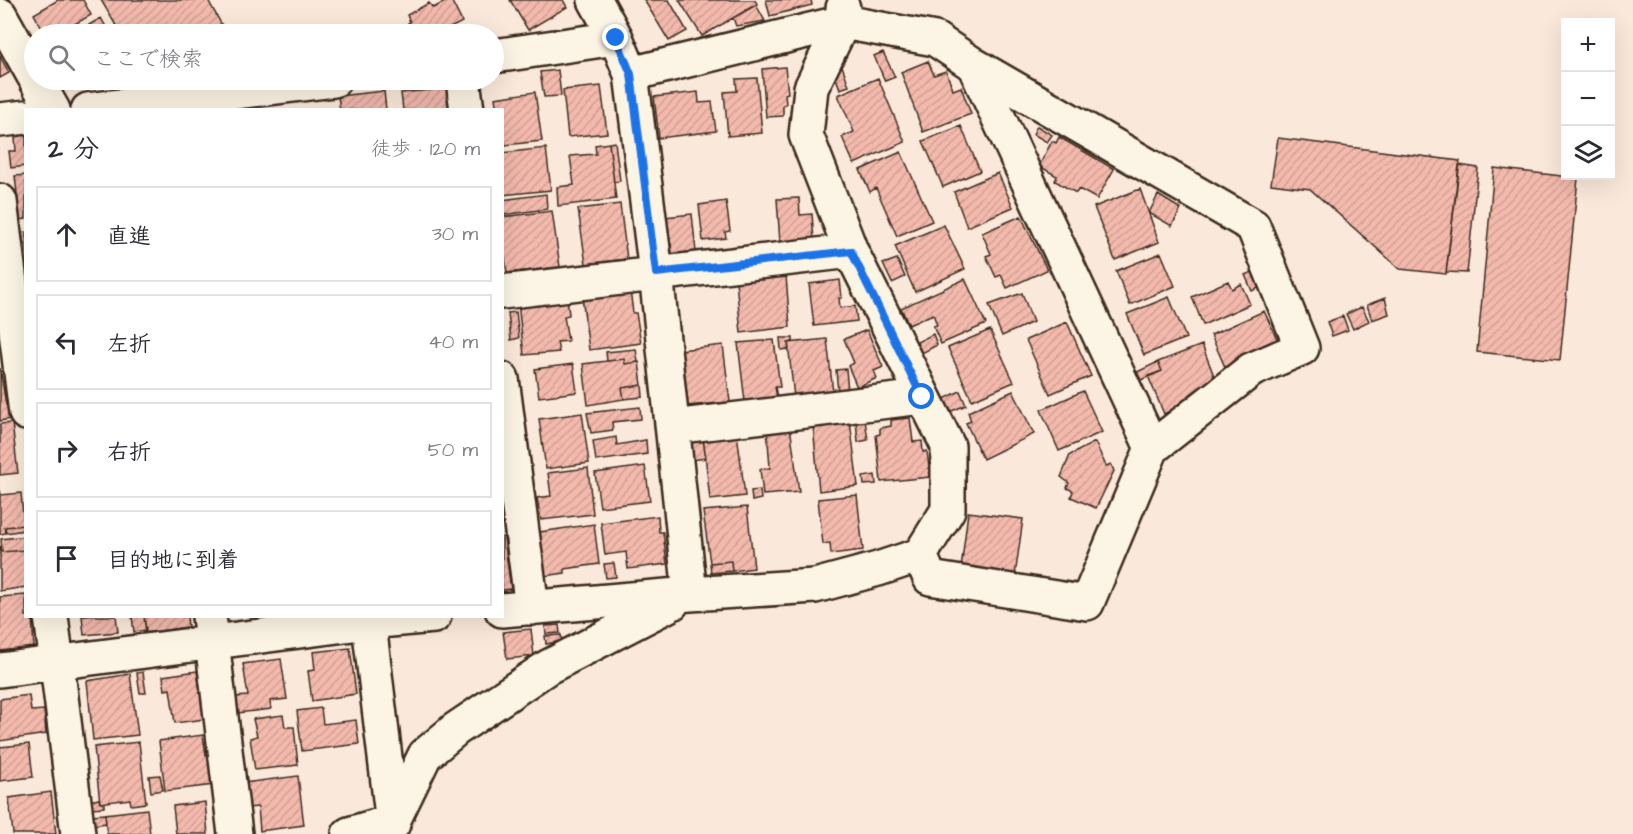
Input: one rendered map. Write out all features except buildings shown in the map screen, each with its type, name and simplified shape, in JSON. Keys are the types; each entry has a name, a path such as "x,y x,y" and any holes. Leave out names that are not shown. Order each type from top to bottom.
{"street":[{"path":"596,0 616,38 631,74 656,273 690,594"},
{"path":"631,74 843,11 935,39 974,65 1253,226 1302,348 1251,370 1152,448 1086,603 930,578 920,555"},
{"path":"504,410 517,609 816,586 920,555 948,510 948,446 851,251 806,135 811,88 843,11"},
{"path":"0,15 24,58"},
{"path":"504,55 616,38"},
{"path":"974,65 1152,448"},
{"path":"42,90 52,108"},
{"path":"464,90 467,108"},
{"path":"116,108 318,91"},
{"path":"0,120 24,117"},
{"path":"0,201 14,353 24,402"},
{"path":"504,292 851,251"},
{"path":"673,427 922,397"},
{"path":"394,827 425,755 456,729 548,667 690,594"},
{"path":"51,618 78,834"},
{"path":"0,670 57,663 211,629 390,618"},
{"path":"368,619 394,827"},
{"path":"211,629 235,834"},
{"path":"349,834 394,827"}],"route":[{"path":"616,38 631,74 656,273 851,251 922,397"}]}
